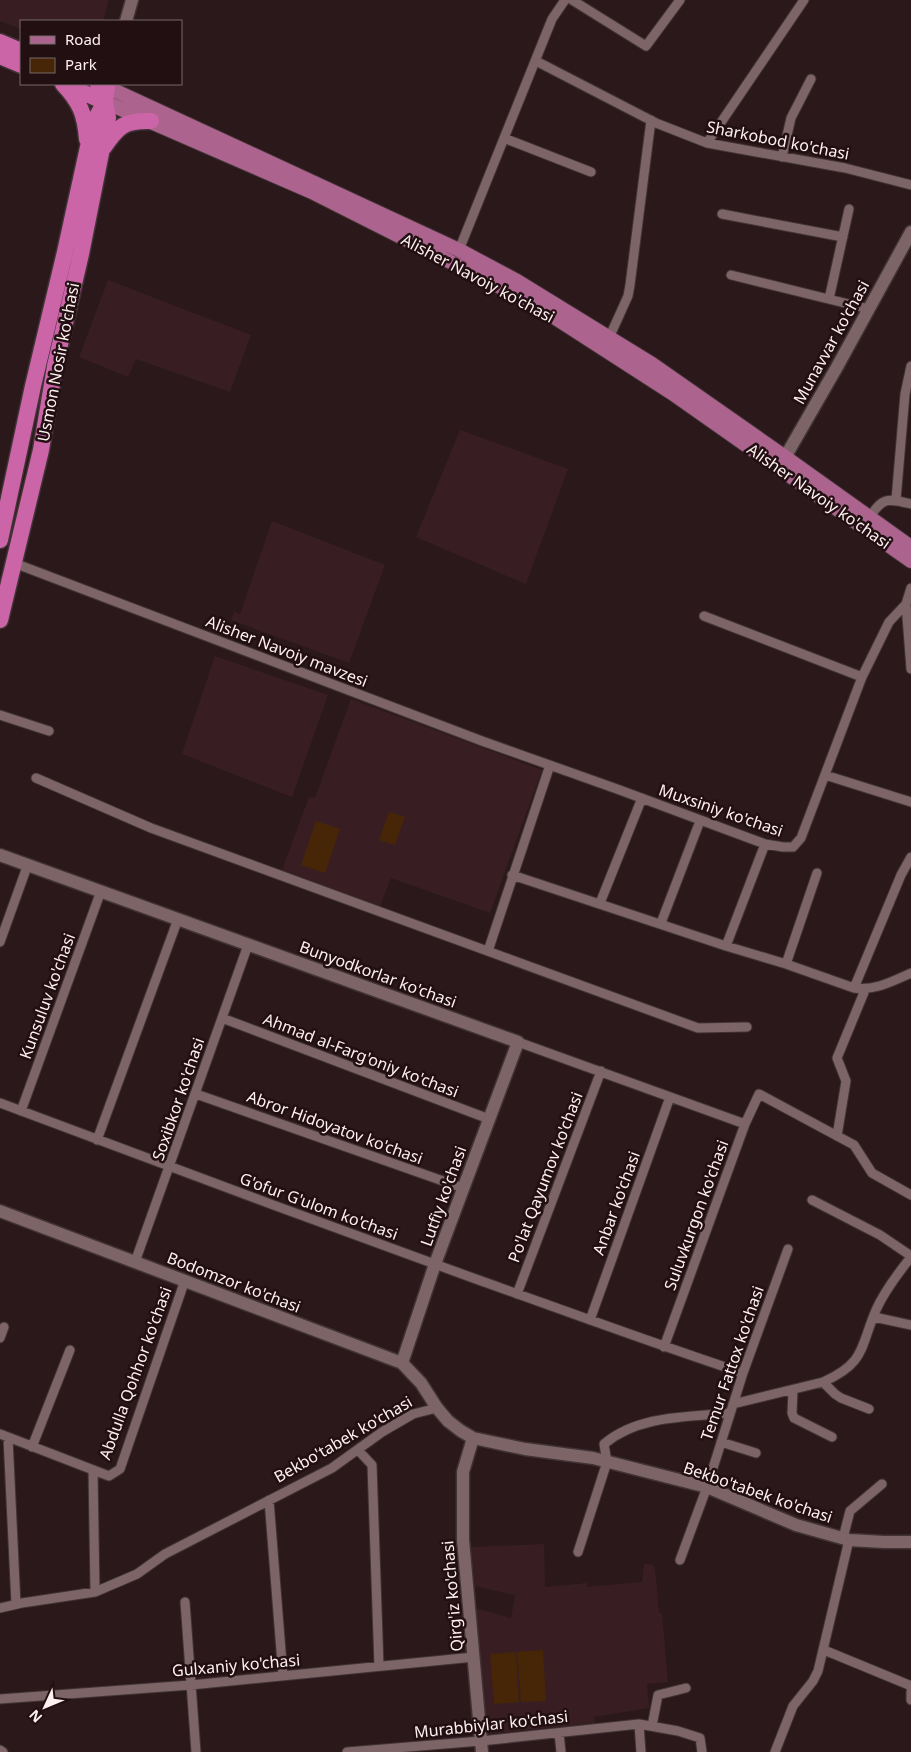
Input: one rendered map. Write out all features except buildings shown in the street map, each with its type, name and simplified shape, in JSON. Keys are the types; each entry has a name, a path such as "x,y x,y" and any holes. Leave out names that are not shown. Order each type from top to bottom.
{"highway":[{"path":"0,42 20,51"},
{"path":"0,56 20,65"},
{"path":"64,85 82,108 94,150 125,124 137,121 151,121"},
{"name":"Alisher Navoiy ko'chasi","path":"71,85 105,89"},
{"name":"Usmon Nosir ko'chasi","path":"0,540 33,386 65,252 94,150 108,118 105,89"},
{"name":"Usmon Nosir ko'chasi","path":"0,620 41,450 55,366 80,254 94,150"}],"main road":[{"path":"126,20 132,0"},
{"name":"Alisher Navoiy ko'chasi","path":"105,89 151,121 312,192 534,304 869,518 911,547"},
{"name":"Alisher Navoiy ko'chasi","path":"105,89 459,250 523,285 652,364 911,561"},
{"name":"Munavvar ko'chasi","path":"782,462 911,232"},
{"name":"Bunyodkorlar ko'chasi","path":"0,855 518,1042"},
{"name":"Lutfiy ko'chasi","path":"402,1363 435,1264 518,1042"},
{"name":"Bodomzor ko'chasi","path":"0,1211 402,1363 421,1383 437,1408"},
{"name":"Bekbo'tabek ko'chasi","path":"437,1408 461,1432 473,1438 525,1449 593,1458 707,1487 796,1525 846,1539 911,1542"},
{"name":"Qirg'iz ko'chasi","path":"473,1438 463,1472 463,1540 481,1747"}],"street":[{"path":"459,250 552,19 565,0"},
{"path":"572,0 646,46 680,0"},
{"path":"707,143 804,0"},
{"name":"Sharkobod ko'chasi","path":"536,61 650,120 707,143 845,168 911,185"},
{"path":"782,157 791,118 811,79"},
{"path":"609,338 628,296 650,120"},
{"path":"504,138 591,172"},
{"path":"829,299 849,209"},
{"path":"722,214 843,236"},
{"path":"731,275 869,309"},
{"path":"896,500 905,394 911,366"},
{"path":"869,518 884,500 896,500 911,504"},
{"name":"Alisher Navoiy mavzesi","path":"14,563 482,741 550,765"},
{"path":"911,588 906,604 911,669"},
{"name":"Muxsiniy ko'chasi","path":"550,765 765,844 794,847 801,838 862,677 889,622 906,604"},
{"path":"704,616 862,677"},
{"path":"0,715 49,731"},
{"path":"488,951 550,765"},
{"path":"825,774 911,802"},
{"path":"36,778 151,828 698,1028 747,1027"},
{"path":"600,903 642,798"},
{"path":"661,923 700,821"},
{"path":"726,946 765,844"},
{"path":"854,988 901,875 911,857"},
{"path":"0,942 28,864"},
{"path":"786,964 818,873"},
{"path":"512,875 854,988 865,990 886,984 911,973"},
{"name":"Kunsuluv ko'chasi","path":"21,1111 101,891"},
{"path":"97,1140 178,919"},
{"name":"Soxibkor ko'chasi","path":"135,1262 248,945"},
{"path":"865,990 837,1058 846,1081 837,1136 854,1145 872,1174 911,1194"},
{"name":"Ahmad al-Farg'oniy ko'chasi","path":"222,1018 489,1119"},
{"name":"Bunyodkorlar ko'chasi","path":"518,1042 745,1124"},
{"name":"Po'lat Qayumov ko'chasi","path":"517,1294 600,1072"},
{"name":"Abror Hidoyatov ko'chasi","path":"196,1094 463,1188"},
{"name":"Suluvkurgon ko'chasi","path":"664,1347 745,1124 759,1094 837,1136"},
{"name":"Anbar ko'chasi","path":"590,1320 670,1097"},
{"name":"G'ofur G'ulom ko'chasi","path":"0,1103 517,1294 664,1347 743,1373"},
{"path":"578,1552 607,1462 604,1444 612,1437 641,1424 732,1409 823,1382 837,1376 852,1364 862,1351 877,1308 911,1257 880,1235 812,1200"},
{"name":"Temur Fattox ko'chasi","path":"680,1560 707,1487 743,1373 788,1249"},
{"name":"Abdulla Qohhor ko'chasi","path":"4,1436 109,1476 120,1469 185,1280"},
{"path":"874,1317 911,1325"},
{"path":"0,1338 4,1326"},
{"path":"32,1447 70,1350"},
{"path":"823,1382 841,1398 869,1409"},
{"path":"793,1390 792,1413 794,1418 832,1437"},
{"name":"Bekbo'tabek ko'chasi","path":"0,1608 95,1592 137,1574 165,1554 332,1468 382,1432 412,1414 437,1408"},
{"path":"4,1436 16,1604"},
{"path":"721,1442 756,1453"},
{"path":"358,1450 372,1465 379,1666"},
{"path":"93,1470 95,1592"},
{"path":"775,1752 794,1706 813,1681 818,1671 824,1650 850,1511 882,1484"},
{"path":"269,1500 284,1676"},
{"path":"185,1602 196,1752"},
{"path":"824,1650 909,1685 911,1688"},
{"name":"Gulxaniy ko'chasi","path":"0,1700 191,1685 474,1657"},
{"path":"652,1726 658,1695 686,1688"},
{"path":"911,1692 911,1700"},
{"path":"638,1724 641,1752"},
{"name":"Murabbiylar ko'chasi","path":"347,1752 481,1747 559,1733 638,1724 678,1731 700,1738 702,1752"},
{"path":"559,1733 561,1752"}],"shaded area":[{"path":"0,0 109,0 103,20 20,20 20,29 0,21"},
{"path":"108,280 251,335 230,392 136,359 128,377 79,357"},
{"path":"460,430 568,469 526,584 416,537"},
{"path":"272,521 385,565 349,663 231,620 234,612 240,614"},
{"path":"215,656 328,695 292,797 182,754"},
{"path":"351,699 542,770 490,913 391,878 380,906 282,870 309,797 315,798"},
{"path":"544,1544 545,1587 587,1583 587,1587 642,1582 644,1564 651,1564 655,1568 659,1613 662,1613 668,1682 647,1684 649,1708 594,1717 595,1723 488,1734 476,1608 511,1618 515,1595 475,1586 471,1547"}],"green space":[{"path":"389,812 405,817 395,845 379,840"},
{"path":"316,821 340,829 325,873 301,865"},
{"path":"543,1650 546,1701 521,1702 517,1652"},
{"path":"516,1652 519,1702 494,1704 490,1654"}]}
